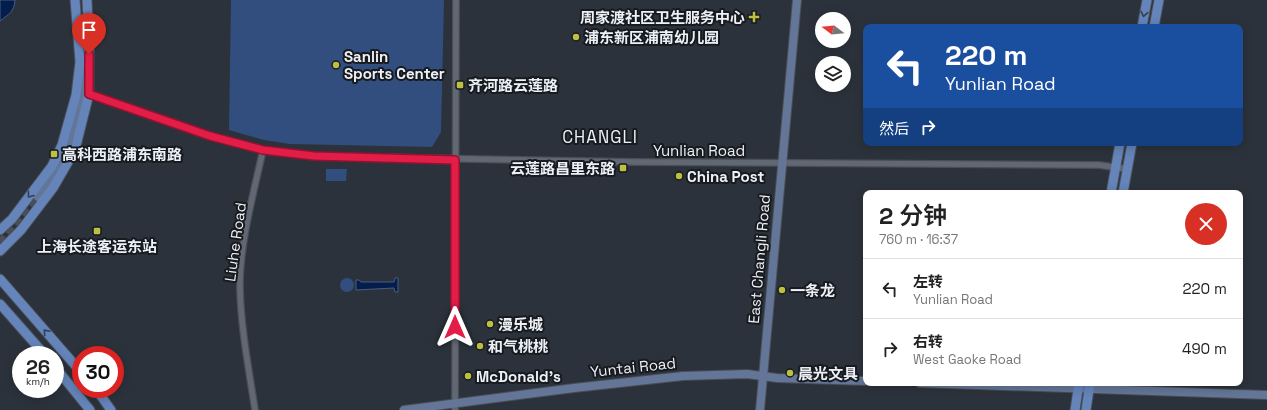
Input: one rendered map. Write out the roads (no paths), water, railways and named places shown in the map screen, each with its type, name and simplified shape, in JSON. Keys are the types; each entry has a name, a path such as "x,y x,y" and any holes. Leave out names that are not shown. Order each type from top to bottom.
{"main road":[{"path":"0,230 12,219 52,166 62,144 76,95 80,62 75,0"},
{"path":"0,251 21,230 53,188 75,150 89,94 87,0"},
{"path":"1143,24 1147,0"},
{"path":"1155,24 1159,0"},
{"path":"1111,190 1119,146"},
{"path":"1124,190 1131,146"},
{"path":"0,279 72,362"},
{"path":"0,304 37,346"},
{"path":"64,378 90,410"},
{"path":"1075,410 1079,386"},
{"path":"1086,410 1090,386"},
{"path":"102,398 111,410"}],"street":[{"path":"455,407 456,0"},
{"name":"East Changli Road","path":"760,410 797,0"},
{"path":"38,197 56,170 68,146 82,101 89,54"},
{"name":"Yunlian Road","path":"89,94 204,134 263,150 314,156 455,160 1098,165 1127,170"},
{"name":"Liuhe Road","path":"255,410 241,316 240,287 242,258 263,150"},
{"name":"Yuntai Road","path":"404,410 455,407 574,388 676,377 747,374 777,378 863,381"},
{"path":"1079,386 1267,395"}],"tunnel":[{"path":"0,243 38,197"}],"place":[{"name":"周家渡社区卫生服务中心","path":"754,17"},
{"name":"浦东新区浦南幼儿园","path":"576,37"},
{"name":"Sanlin Sports Center","path":"336,65"},
{"name":"齐河路云莲路","path":"460,85"},
{"name":"高科西路浦东南路","path":"54,154"},
{"name":"云莲路昌里东路","path":"623,168"},
{"name":"China Post","path":"679,176"},
{"name":"上海长途客运东站","path":"97,231"},
{"name":"一条龙","path":"782,290"},
{"name":"漫乐城","path":"490,324"},
{"name":"和气桃桃","path":"480,346"},
{"name":"晨光文具","path":"790,373"},
{"name":"McDonald's","path":"468,376"}],"district":[{"name":"CHANGLI","path":"600,137"}]}
